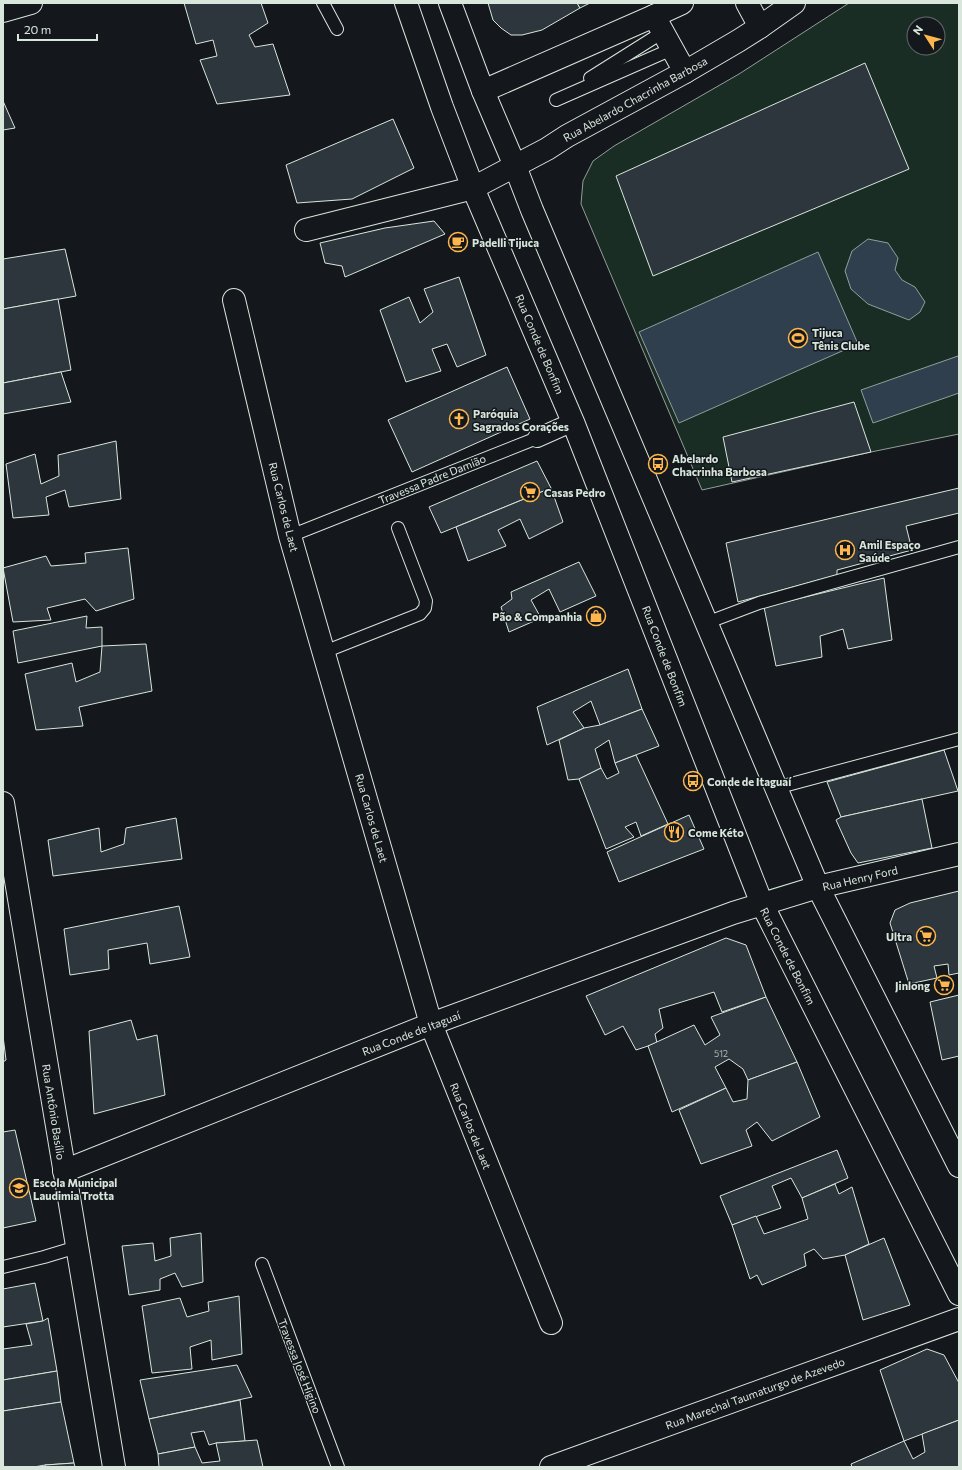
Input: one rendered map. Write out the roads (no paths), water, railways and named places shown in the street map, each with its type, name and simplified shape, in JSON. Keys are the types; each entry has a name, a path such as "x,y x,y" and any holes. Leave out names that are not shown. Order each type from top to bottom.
{"street":[{"path":"3,11 31,3"},
{"name":"Rua Conde de Bonfim","path":"406,3 442,107 473,188 573,422 762,904 959,1294"},
{"path":"450,3 483,91 532,210 818,887 959,1166"},
{"path":"483,91 663,32 682,3"},
{"path":"747,3 760,27"},
{"name":"Rua Abelardo Chacrinha Barbosa","path":"306,230 473,188 738,42 794,3"},
{"path":"663,32 685,72"},
{"name":"Rua Carlos de Laet","path":"234,300 290,536 431,1024 550,1323"},
{"name":"Travessa Padre Damião","path":"537,438 573,422"},
{"name":"Rua Antônio Basílio","path":"3,803 114,1467"},
{"name":"Rua Henry Ford","path":"762,904 818,887 959,854"},
{"name":"Rua Conde de Itaguaí","path":"64,1171 431,1024 762,904"},
{"name":"Rua Marechal Taumaturgo de Azevedo","path":"551,1467 959,1319"}],"lane":[{"path":"323,3 337,29 330,3"},
{"path":"663,32 556,100 663,32"},
{"name":"Travessa Padre Damião","path":"290,536 537,438"},
{"path":"324,652 420,614 426,608 426,601 398,528"},
{"path":"706,623 759,603 959,547"},
{"path":"776,788 959,739"},
{"path":"3,1267 77,1247"},
{"name":"Travessa José Higino","path":"262,1264 338,1467"}],"water":[{"path":"868,239 888,243 898,258 895,270 902,280 915,287 925,302 920,312 909,320 868,304 851,289 845,271 852,251"},
{"path":"818,252 858,344 679,423 639,332"},
{"path":"958,356 959,393 873,423 861,390"}],"place":[{"name":"Padelli Tijuca","path":"458,242"},
{"name":"Tijuca Tênis Clube","path":"798,338"},
{"name":"Paróquia Sagrados Corações","path":"459,419"},
{"name":"Abelardo Chacrinha Barbosa","path":"658,464"},
{"name":"Casas Pedro","path":"530,492"},
{"name":"Amil Espaço Saúde","path":"845,550"},
{"name":"Pão & Companhia","path":"596,616"},
{"name":"Conde de Itaguaí","path":"693,781"},
{"name":"Come Kéto","path":"674,832"},
{"name":"Ultra","path":"926,936"},
{"name":"Jinlong","path":"944,985"},
{"name":"Escola Municipal Laudimia Trotta","path":"19,1188"}]}
